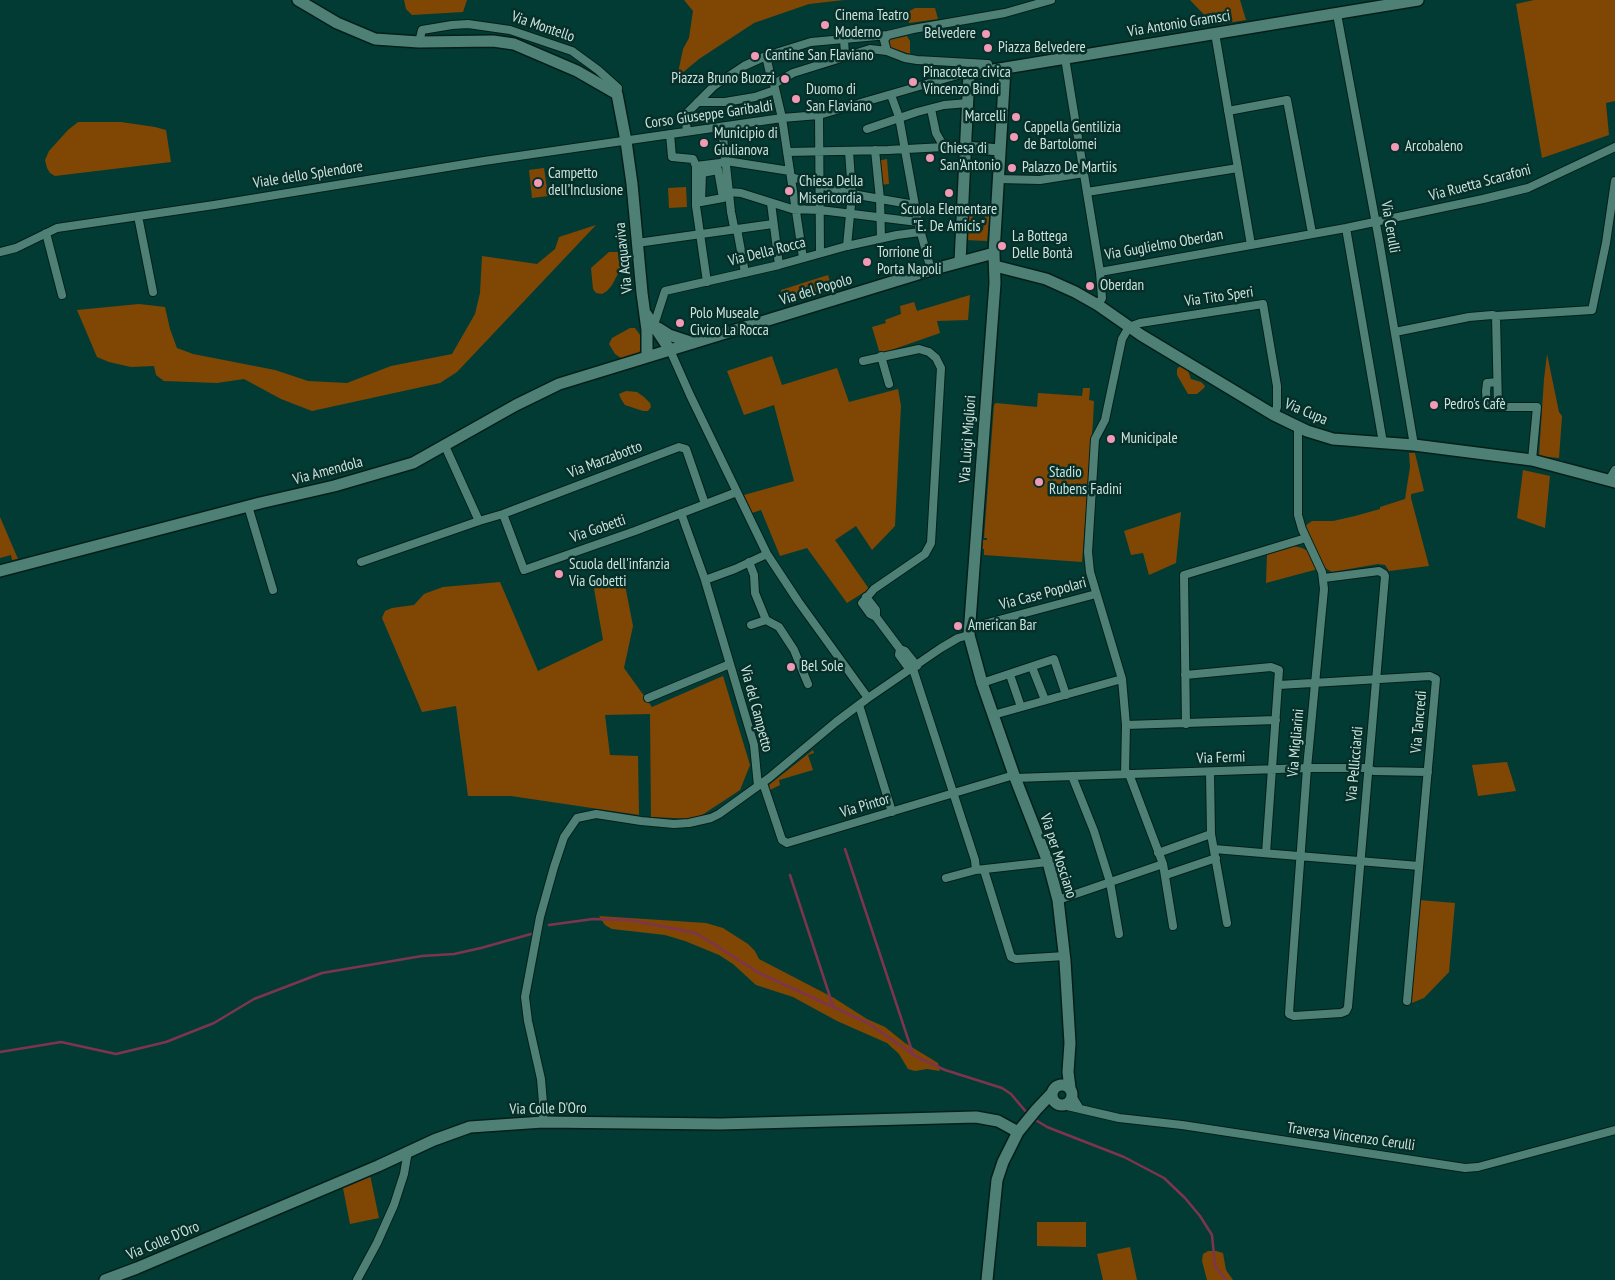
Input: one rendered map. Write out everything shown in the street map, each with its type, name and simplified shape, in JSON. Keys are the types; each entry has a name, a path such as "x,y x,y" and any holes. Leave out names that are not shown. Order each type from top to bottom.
{"main road":[{"name":"Via Montello","path":"298,0 336,22 375,39 420,42 493,41 514,44 577,71 617,94 626,141"},
{"name":"Via Antonio Gramsci","path":"1005,68 1418,0"},
{"path":"960,262 969,74 988,64 1005,68"},
{"path":"969,74 1005,68"},
{"name":"Via Luigi Migliori","path":"969,631 996,266 994,253 1005,68"},
{"name":"Via Acquaviva","path":"626,141 645,312 651,328 652,342 665,352"},
{"path":"966,148 999,150"},
{"name":"Via del Popolo","path":"647,357 931,270 994,253"},
{"path":"996,266 1056,283 1098,305"},
{"name":"Via Cupa","path":"1098,305 1129,327 1274,415 1298,427 1333,439 1414,445 1532,460 1613,477"},
{"path":"651,328 669,336 694,343"},
{"name":"Via Acquaviva","path":"647,357 651,328"},
{"name":"Via Amendola","path":"0,571 248,506 334,486 413,463 516,405 559,384 647,357"},
{"name":"Via per Mosciano","path":"969,631 982,683 1014,776 1048,862 1058,900 1065,956 1070,1043 1068,1072 1072,1092"},
{"path":"988,1280 997,1180 1007,1152 1018,1132 1068,1072"},
{"path":"1036,1110 1069,1102 1072,1092 1066,1085 1055,1089"},
{"path":"1055,1089 1055,1101 1062,1105"},
{"name":"Via Colle D'Oro","path":"105,1280 434,1140 470,1128 542,1122 720,1124 976,1117 989,1118 1003,1123 1018,1132"}],"street":[{"path":"687,131 685,115 714,86 744,66 766,56 811,42 888,35 913,28 1006,13 1051,0"},
{"name":"Via Cerulli","path":"1336,14 1376,222 1414,445"},
{"name":"Via Montello","path":"420,42 422,30 452,24 468,24 510,30 572,51 618,88 617,94"},
{"path":"1215,33 1250,245"},
{"path":"887,51 884,40 888,35"},
{"path":"844,38 845,57"},
{"path":"698,102 725,102 755,97 775,87 793,73 874,49 917,60 988,64"},
{"path":"766,56 782,118 803,258"},
{"path":"1065,58 1100,272"},
{"path":"949,62 961,66 969,74"},
{"name":"Corso Giuseppe Garibaldi","path":"626,141 782,118 819,115 960,74 969,74"},
{"path":"891,95 899,118 920,232 931,270"},
{"path":"1228,111 1287,100 1312,233"},
{"path":"866,129 931,109 968,103"},
{"path":"931,109 936,133 944,146"},
{"path":"819,115 820,253"},
{"path":"722,128 730,202 745,273"},
{"path":"670,134 672,157 692,159 696,166 700,234 707,282"},
{"name":"Viale dello Splendore","path":"0,252 16,248 57,228 484,161 626,141"},
{"path":"787,152 906,149 944,146 966,148"},
{"name":"Via Ruetta Scarafoni","path":"1376,222 1483,200 1528,188 1615,147"},
{"path":"847,246 852,194 849,150"},
{"path":"875,150 880,199 881,238"},
{"path":"696,166 720,163 726,160 790,174 852,194 915,205"},
{"path":"1087,192 1238,168"},
{"path":"718,170 723,198 699,204 702,173 718,170"},
{"path":"998,178 1040,180 1084,173"},
{"path":"1395,332 1492,314 1496,316 1592,310 1606,243 1615,182"},
{"path":"729,192 796,209 820,210 918,222"},
{"path":"699,204 730,202"},
{"path":"771,202 779,265"},
{"path":"138,216 153,292"},
{"name":"Via Guglielmo Oberdan","path":"1098,305 1102,298 1100,272 1376,222"},
{"path":"637,243 773,224"},
{"path":"1346,228 1383,443"},
{"name":"Via Della Rocca","path":"651,328 665,291 779,265 881,238 920,232"},
{"path":"46,233 62,295"},
{"name":"Via Tito Speri","path":"1129,327 1140,323 1263,304 1277,386 1277,407 1274,415"},
{"path":"1496,316 1498,407"},
{"path":"1096,594 1090,572 1088,552 1095,438 1105,420 1122,339 1129,327"},
{"path":"863,361 919,349 928,352 936,358 941,368 931,543 925,554 866,597 876,610 876,617 900,649 899,655 913,668 952,794 1011,957 1016,959 1065,956"},
{"path":"665,352 690,395 768,554 798,601 868,698"},
{"path":"881,356 889,384"},
{"path":"1497,382 1487,383 1487,407 1537,408 1532,460"},
{"name":"Via Migliarini","path":"1298,427 1297,507 1299,521 1324,578 1307,768 1289,1014 1290,1016 1299,1017 1341,1014"},
{"path":"445,446 478,521"},
{"name":"Via Marzabotto","path":"361,562 503,514 679,447 686,449 705,504"},
{"name":"Via Gobetti","path":"503,514 524,570 738,492"},
{"path":"248,506 273,590"},
{"name":"Via del Campetto","path":"681,513 705,580 754,745 760,785"},
{"path":"1186,724 1184,575 1306,538"},
{"path":"705,580 768,554"},
{"path":"750,562 754,575 755,593 766,620 779,627 794,650 808,684"},
{"name":"Via Pellicciardi","path":"1324,578 1380,571 1384,574 1350,1000 1346,1011 1341,1014"},
{"name":"Via Case Popolari","path":"760,785 868,698 969,631 1096,594 1122,679 1126,725 1127,774"},
{"path":"751,625 766,620"},
{"path":"982,683 1054,659 1066,695"},
{"path":"648,698 730,664"},
{"path":"1032,667 1045,700"},
{"path":"1185,675 1271,667 1279,670 1266,853"},
{"path":"1010,675 1021,707"},
{"name":"Via Tancredi","path":"1279,685 1430,676 1436,679 1407,1001"},
{"path":"993,715 1122,679"},
{"path":"859,705 892,812"},
{"path":"1126,725 1276,720"},
{"name":"Via Fermi","path":"1014,776 1072,776 1307,768 1428,772"},
{"path":"1210,772 1211,834 1227,923"},
{"path":"1127,774 1163,864 1173,926"},
{"name":"Via Pintor","path":"760,785 782,840 787,843 1014,776"},
{"path":"1072,776 1094,831 1110,882 1119,934"},
{"path":"542,1122 541,1079 528,1021 525,996 540,917 564,837 577,818 596,814 674,824 703,821 718,814 760,785"},
{"path":"1158,853 1211,834"},
{"path":"1214,849 1419,866"},
{"path":"1166,875 1216,858"},
{"path":"946,878 980,870 1048,862"},
{"path":"1058,900 1163,864"},
{"path":"1072,1092 1080,1108"},
{"path":"1062,1105 1080,1108"},
{"name":"Traversa Vincenzo Cerulli","path":"1080,1108 1119,1118 1465,1168 1478,1167 1615,1130"},
{"path":"357,1280 377,1244 394,1205 404,1174 408,1151"}],"shaded area":[{"path":"404,0 467,0 463,12 412,15 406,9"},
{"path":"684,0 844,0 809,4 754,23 699,59 675,79 683,49 689,38 693,11"},
{"path":"1190,0 1240,0 1246,20 1214,25"},
{"path":"1534,0 1615,0 1615,101 1606,103 1609,135 1542,158 1516,4"},
{"path":"915,8 935,8 938,19 909,23 908,12"},
{"path":"907,36 910,41 910,54 888,47 890,40"},
{"path":"78,122 121,122 166,130 171,162 55,176 50,173 45,160 49,151"},
{"path":"887,159 889,184 879,185 877,161"},
{"name":"Campetto dell’Inclusione","path":"544,168 548,196 532,198 529,170"},
{"path":"686,187 687,207 669,208 668,188"},
{"path":"968,208 973,214 972,230 983,230 985,216 990,210 987,241 966,240"},
{"path":"596,225 457,372 440,383 312,411 281,399 244,379 217,383 164,381 156,375 154,366 131,367 97,357 77,310 139,304 165,307 177,348 193,354 275,370 308,381 347,383 391,366 452,354 475,314 480,293 482,256 537,264 555,249 559,237"},
{"path":"609,252 618,252 620,255 620,270 607,291 602,294 596,293 593,289 591,268"},
{"path":"828,275 832,288 785,303 781,290"},
{"path":"970,295 968,320 937,321 940,333 880,354 872,327 886,323 885,320 901,314 900,306 914,302 917,311"},
{"path":"630,328 635,328 640,335 641,350 638,353 621,358 615,354 609,344 612,338"},
{"path":"1547,354 1559,412 1562,416 1559,458 1539,456"},
{"path":"772,356 782,385 837,368 849,402 898,389 901,406 895,526 872,550 856,526 835,540 869,589 847,603 807,548 780,556 761,510 752,513 744,495 794,481 774,405 744,415 727,371"},
{"path":"1180,366 1187,368 1191,379 1201,382 1205,386 1197,394 1188,394 1177,375 1177,369"},
{"name":"Stadio Rubens Fadini","path":"1083,388 1090,388 1089,400 1094,401 1082,562 984,555 984,549 982,549 983,540 987,540 987,538 984,538 994,405 996,403 1037,407 1038,393 1082,396"},
{"path":"626,391 637,392 644,397 650,403 651,407 648,411 625,405 619,394"},
{"path":"1409,453 1415,453 1424,491 1411,494 1411,498 1429,566 1389,571 1385,565 1378,564 1332,572 1325,568 1305,526 1312,521 1333,521 1355,516 1405,499 1410,467"},
{"path":"1523,470 1550,476 1545,528 1517,518"},
{"path":"1181,512 1176,563 1149,575 1143,553 1131,555 1124,531"},
{"path":"0,517 18,559 12,560 11,555 0,558"},
{"path":"1294,546 1308,551 1318,569 1266,583 1267,554"},
{"path":"500,582 538,671 603,640 593,583 625,585 633,626 624,668 652,707 723,676 750,765 740,790 696,819 651,817 650,714 605,715 610,755 638,756 639,815 511,796 468,796 456,706 422,712 382,618 385,611 392,608 414,605 424,594 443,587"},
{"path":"813,750 814,753 808,755 813,770 779,780 780,785 770,790 769,785"},
{"path":"1507,762 1516,791 1478,796 1472,765"},
{"path":"1419,900 1455,903 1449,972 1424,998 1409,1004"},
{"path":"599,916 706,923 723,928 748,944 755,951 759,959 834,998 867,1019 885,1027 905,1043 938,1063 940,1071 927,1069 915,1071 908,1069 899,1054 887,1043 837,1021 793,997 756,985 733,964 719,955 665,935 612,929 605,925"},
{"path":"369,1170 379,1218 350,1224 342,1183"},
{"path":"1037,1222 1086,1222 1086,1247 1037,1246"},
{"path":"1130,1247 1137,1280 1103,1280 1097,1254"},
{"path":"1208,1251 1223,1253 1226,1270 1233,1280 1207,1280 1202,1261 1203,1254"}],"waterway":[{"path":"845,849 913,1054"},
{"path":"790,875 833,1006"},
{"path":"549,925 593,919 629,920 696,933 759,973 868,1023 917,1057 945,1070 1002,1088 1011,1094 1027,1113"},
{"path":"0,1052 61,1042 116,1054 166,1042 214,1023 254,999 322,973 422,956 454,954 531,934"},
{"path":"1034,1119 1047,1127 1124,1157 1164,1178 1185,1198 1200,1216 1212,1235 1215,1266 1226,1280"}],"place":[{"name":"Cinema Teatro Moderno","path":"825,25"},
{"name":"Belvedere","path":"986,34"},
{"name":"Piazza Belvedere","path":"988,48"},
{"name":"Cantine San Flaviano","path":"755,56"},
{"name":"Piazza Bruno Buozzi","path":"785,79"},
{"name":"Pinacoteca civica Vincenzo Bindi","path":"913,82"},
{"name":"Duomo di San Flaviano","path":"796,99"},
{"name":"Marcelli","path":"1016,117"},
{"name":"Cappella Gentilizia de Bartolomei","path":"1014,137"},
{"name":"Municipio di Giulianova","path":"704,143"},
{"name":"Arcobaleno","path":"1395,147"},
{"name":"Chiesa di San'Antonio","path":"930,158"},
{"name":"Palazzo De Martiis","path":"1012,168"},
{"name":"Campetto dell’Inclusione","path":"538,183"},
{"name":"Chiesa Della Misericordia","path":"789,191"},
{"name":"Scuola Elementare \"E. De Amicis\"","path":"949,193"},
{"name":"La Bottega Delle Bontà","path":"1002,246"},
{"name":"Torrione di Porta Napoli","path":"867,262"},
{"name":"Oberdan","path":"1090,286"},
{"name":"Polo Museale Civico La Rocca","path":"680,323"},
{"name":"Pedro's Cafè","path":"1434,405"},
{"name":"Municipale","path":"1111,439"},
{"name":"Stadio Rubens Fadini","path":"1039,482"},
{"name":"Scuola dell'infanzia Via Gobetti","path":"559,574"},
{"name":"American Bar","path":"958,626"},
{"name":"Bel Sole","path":"791,667"}]}
